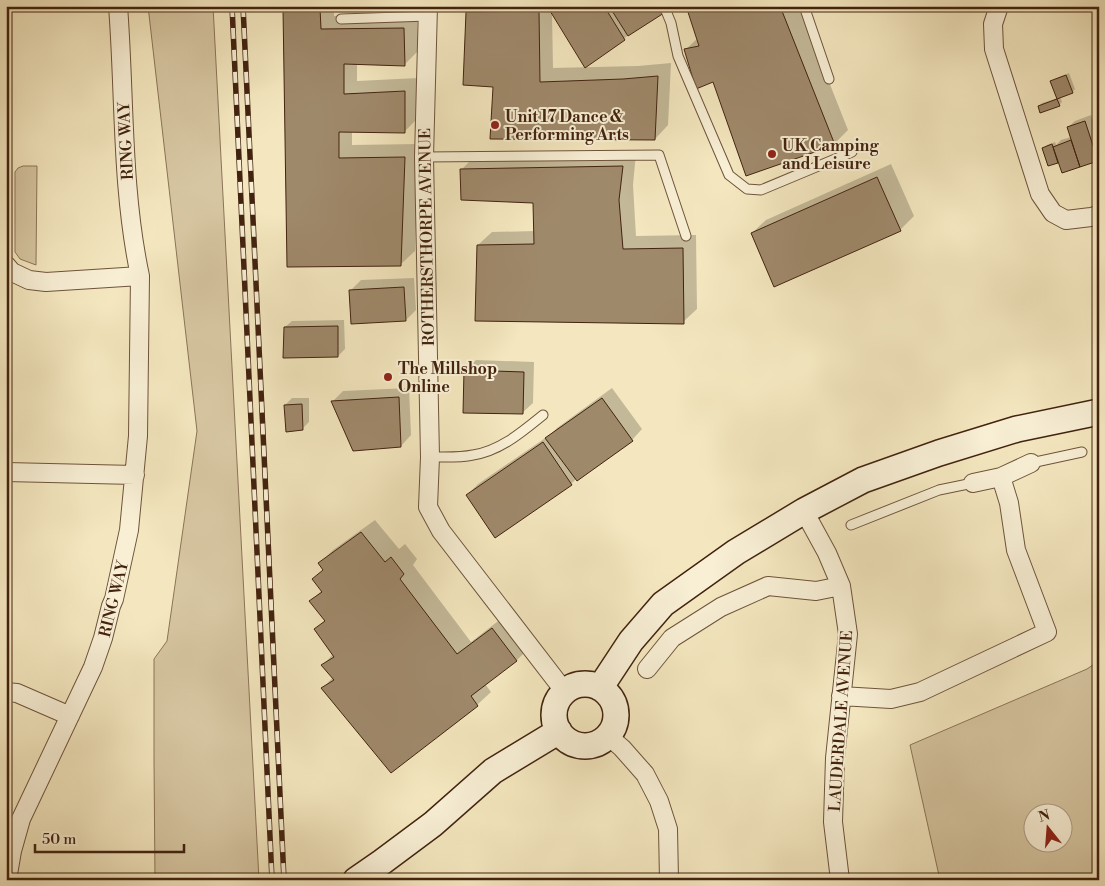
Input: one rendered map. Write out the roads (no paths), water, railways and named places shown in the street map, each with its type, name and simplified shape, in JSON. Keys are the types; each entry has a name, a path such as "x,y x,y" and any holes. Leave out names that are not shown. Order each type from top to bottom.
{"street":[{"name":"RING WAY","path":"7,880 12,851 21,819 93,667 114,599 129,530 138,436 140,276 135,253 125,160 118,6"},
{"path":"999,6 993,24 994,49 1040,194 1053,213 1066,220 1091,217 1099,214"},
{"name":"ROTHERSTHORPE AVENUE","path":"428,11 424,157 430,457 428,507 441,531 565,692"},
{"path":"6,265 12,272 29,280 46,282 140,276"},
{"path":"600,688 631,641 663,604 736,552 804,511 864,480 939,453 1017,429 1099,412"},
{"path":"973,483 1001,477 1031,463"},
{"path":"6,472 135,475"},
{"path":"842,696 891,699 920,692 1047,632 1016,550 1009,503 1001,477"},
{"name":"LAUDERDALE AVENUE","path":"804,511 827,553 841,586 848,634 836,758 833,822 840,880"},
{"path":"647,669 672,638 721,607 768,586 816,591 841,586"},
{"path":"588,684 600,688 607,693 613,701 616,710 616,719 608,736 599,743 588,746 577,745 567,740 559,731 555,722 558,700 565,692 576,686 588,684"},
{"path":"6,692 17,692 70,716"},
{"path":"356,880 433,824 493,771 559,731"},
{"path":"608,736 622,748 645,774 659,801 668,829 669,880"}],"lane":[{"path":"664,6 671,22 678,56 729,175 747,189 762,190 852,152"},
{"path":"804,6 829,79"},
{"path":"340,19 428,11"},
{"path":"424,157 659,155 686,236"},
{"path":"430,457 474,455 493,450 511,440 544,415"},
{"path":"1031,463 1082,452"},
{"path":"851,526 939,490 973,483"}],"railway":[{"path":"232,6 272,880"},
{"path":"243,6 284,880"}],"place":[{"name":"Unit 17 Dance & Performing Arts","path":"495,125"},
{"name":"UK Camping and Leisure","path":"772,154"},
{"name":"The Millshop Online","path":"388,377"}]}
